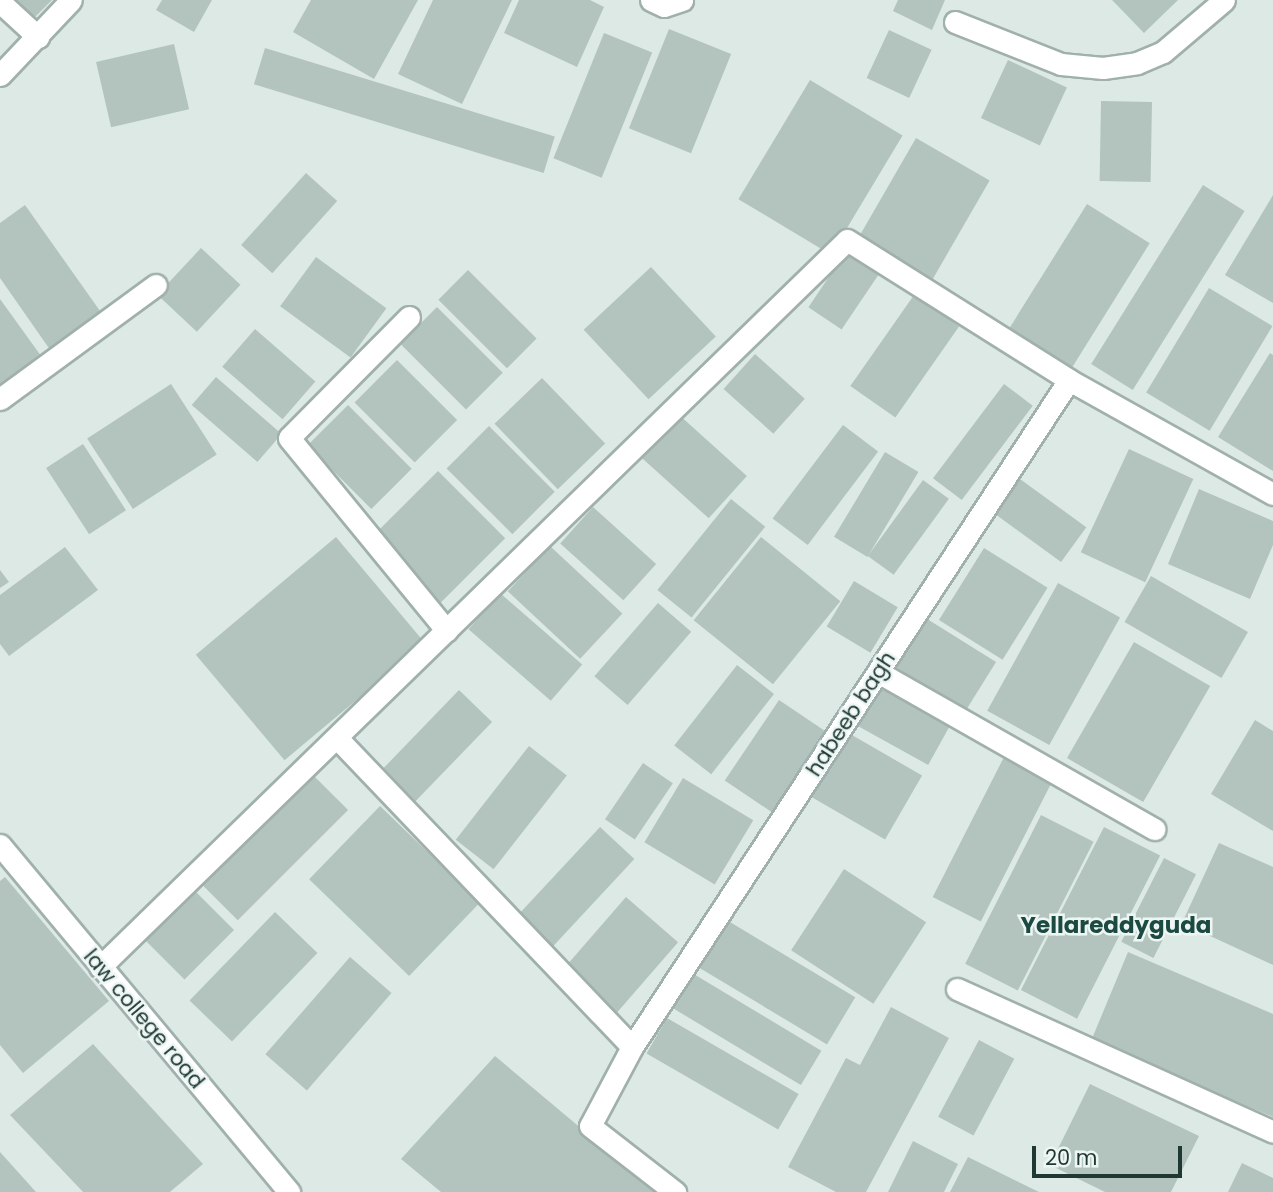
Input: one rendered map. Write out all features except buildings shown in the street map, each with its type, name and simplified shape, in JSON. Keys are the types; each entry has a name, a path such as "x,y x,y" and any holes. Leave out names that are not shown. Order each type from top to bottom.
{"street":[{"path":"0,75 71,0"},
{"path":"651,0 664,6 681,0"},
{"path":"955,22 1061,64 1103,68 1137,63 1163,52 1224,0"},
{"path":"0,2 38,37"},
{"path":"100,967 848,240 1069,380 1273,494"},
{"path":"0,399 156,285"},
{"path":"409,317 289,438 447,631"},
{"name":"habeeb bagh","path":"675,1192 590,1126 632,1047 1069,380"},
{"path":"878,673 1154,829"},
{"path":"337,738 632,1047"},
{"name":"law college road","path":"0,845 289,1192"},
{"path":"957,989 1273,1132"}],"district":[{"name":"Yellareddyguda","path":"1116,925"}]}
